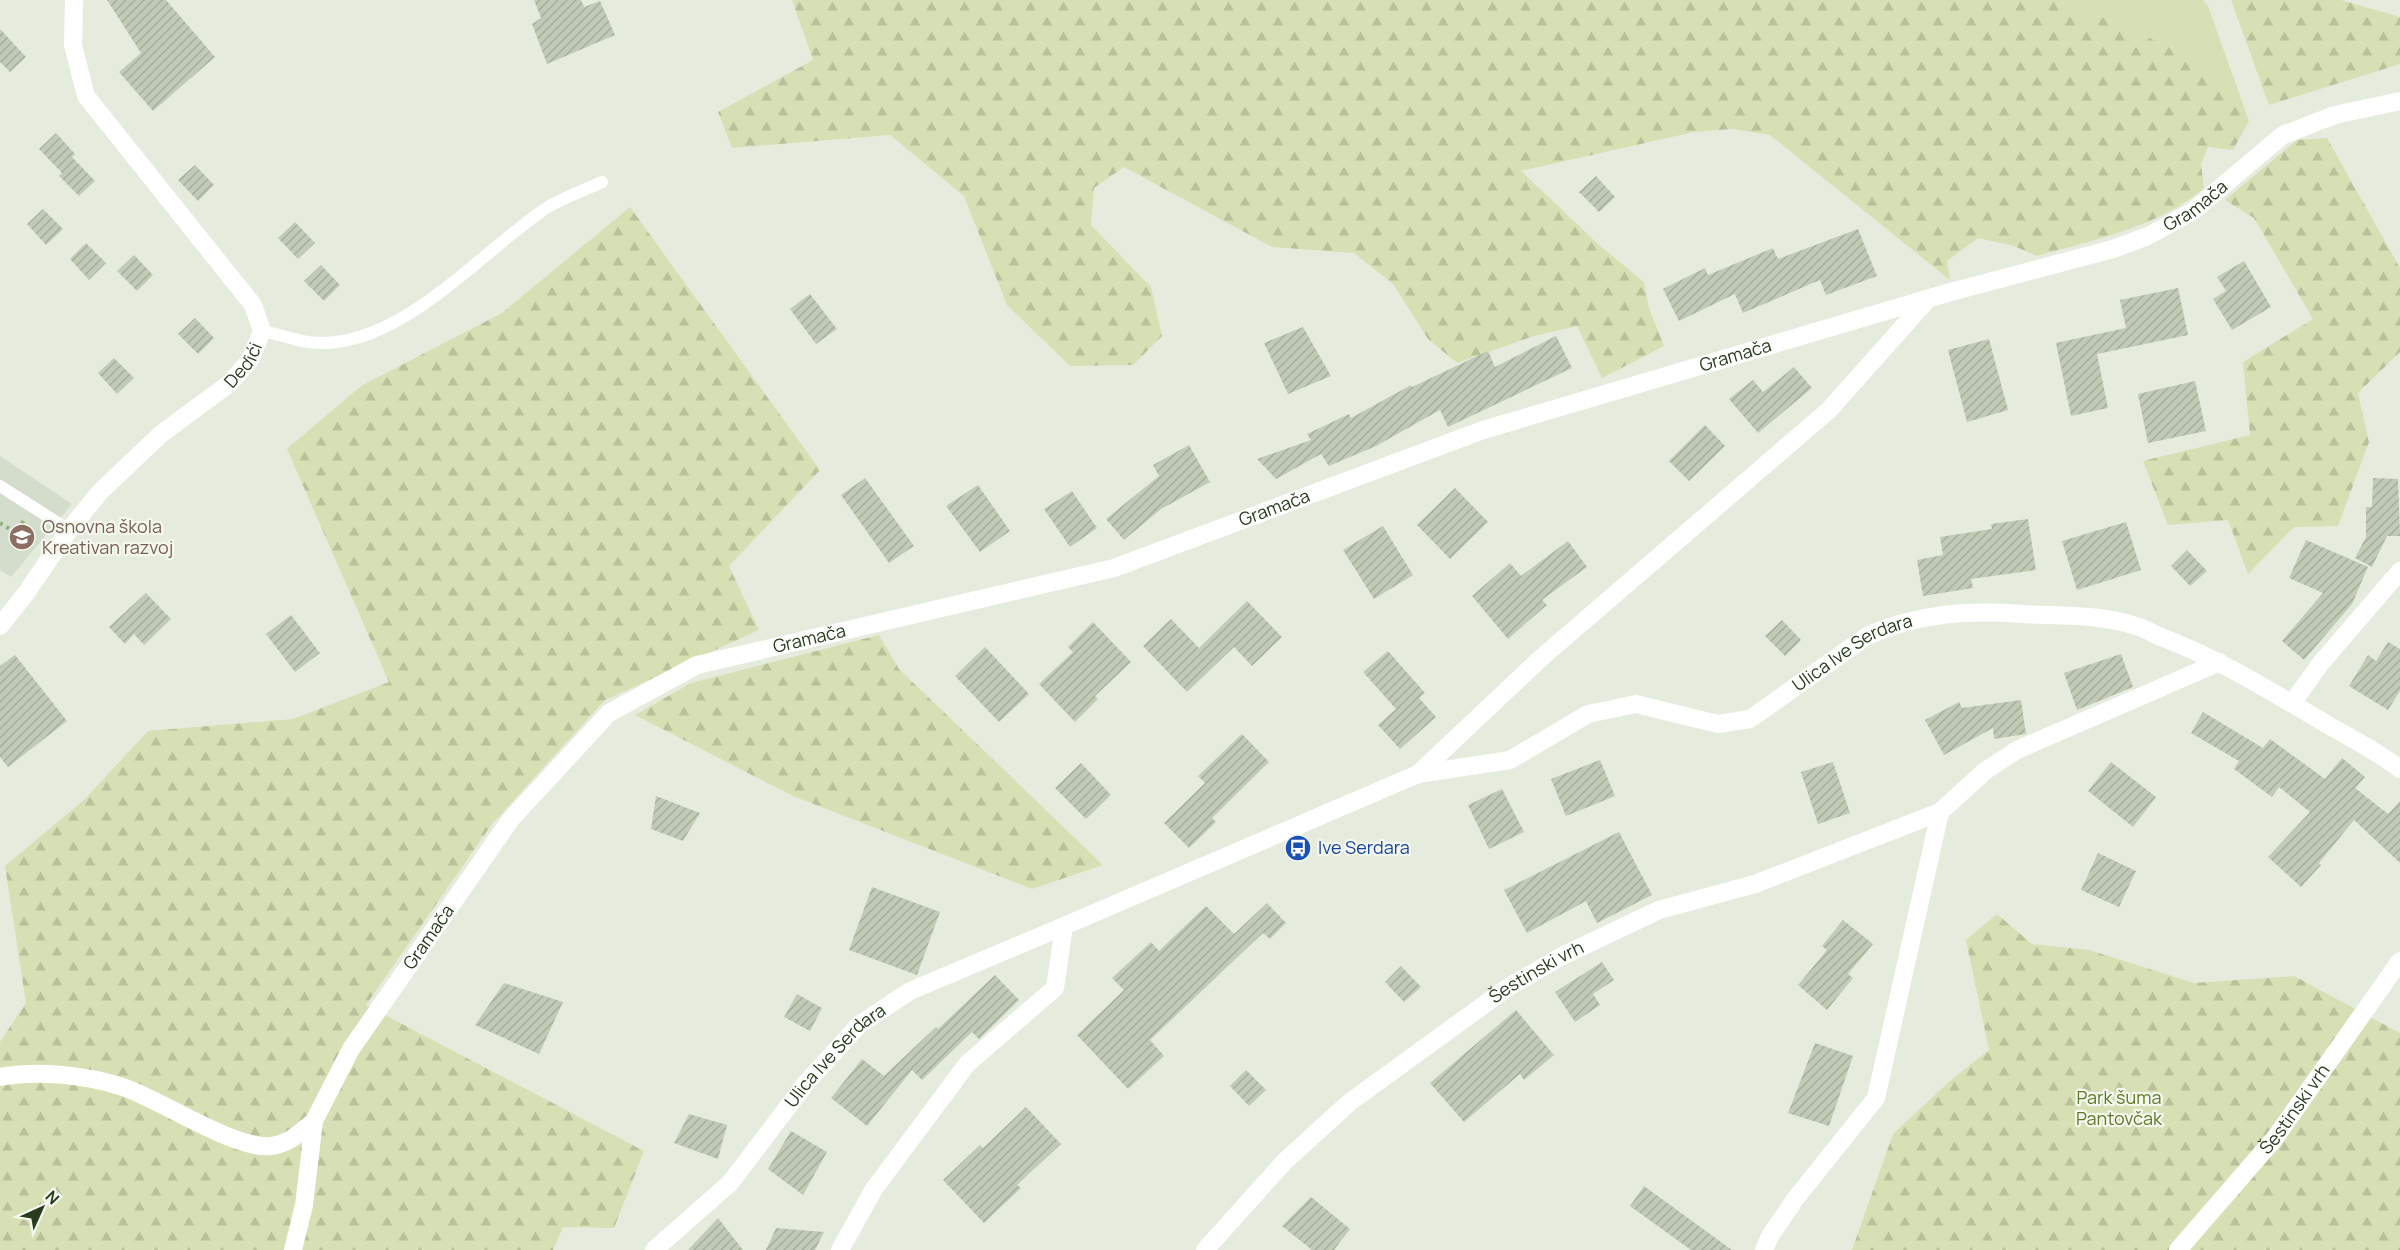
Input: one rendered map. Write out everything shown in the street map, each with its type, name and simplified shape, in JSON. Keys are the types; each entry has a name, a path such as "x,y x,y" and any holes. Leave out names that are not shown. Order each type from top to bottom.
{"street":[{"name":"Dedići","path":"0,626 27,592 69,530 100,492 161,434 230,383 250,360 262,331 253,305 86,96 73,45 74,0"},
{"name":"Gramača","path":"293,1250 304,1205 314,1121 351,1049 511,819 609,713 697,665 1114,568 1482,430 2140,239 2193,211 2283,135 2335,115 2400,101"},
{"name":"Ulica Ive Serdara","path":"1418,774 1541,658 1829,411 1928,299"},
{"path":"2400,571 2321,663 2293,702 2317,719 2376,751 2400,769"},
{"name":"Ulica Ive Serdara","path":"654,1250 730,1183 806,1083 859,1025 910,991 1418,774 1510,760 1588,714 1636,705 1718,724 1750,719 1868,636 1889,626 1938,615 1982,611 2084,616 2137,626 2220,662 2293,702"},
{"name":"Šestinski vrh","path":"1205,1250 1305,1140 1350,1102 1507,988 1560,957 1659,910 1755,884 1940,812 1985,771 2017,750 2220,662"},
{"path":"1764,1250 1770,1236 1796,1198 1876,1098 1940,812"},
{"path":"840,1250 874,1189 967,1064 1055,988 1064,926"},
{"name":"Šestinski vrh","path":"2178,1250 2275,1138 2400,961"},
{"name":"Gramača","path":"0,1077 74,1076 123,1087 237,1140 270,1146 291,1140 314,1121"}],"lane":[{"path":"262,331 308,342 338,341 372,332 422,306 549,207 602,182"},
{"path":"0,486 69,530"}],"path":[{"path":"0,523 16,533 33,507"}],"shaded area":[{"name":"Osnovna škola Kreativan razvoj","path":"0,456 72,504 11,577 0,570"}],"green space":[{"path":"792,0 2053,0 2110,20 2209,65 2249,121 2233,150 2208,147 2201,165 2204,188 2167,213 2125,231 2037,256 2014,246 1978,238 1947,261 1950,280 1770,135 1731,129 1694,132 1521,171 1598,244 1644,282 1649,308 1664,346 1602,378 1577,326 1534,336 1457,363 1428,339 1393,284 1354,253 1272,247 1124,167 1094,188 1091,225 1151,287 1162,336 1133,365 1070,366 1007,305 964,196 890,135 732,148 718,112 813,60"},
{"path":"2053,0 2203,0 2208,6 2249,121 2209,65 2110,20"},
{"path":"2231,0 2341,0 2400,17 2400,64 2269,105"},
{"path":"2327,138 2400,268 2400,352 2358,393 2369,442 2338,526 2294,527 2248,574 2228,520 2168,525 2143,461 2250,435 2243,362 2313,319 2254,218 2225,200 2297,140"},
{"path":"630,207 820,470 729,566 759,630 605,700 492,824 366,1005 644,1151 614,1228 563,1227 553,1250 0,1250 0,1042 26,1003 5,866 84,800 148,731 293,719 389,682 287,449 361,386 502,313"},
{"path":"879,635 899,669 1103,865 1032,889 793,796 635,715 691,683"},
{"name":"Park šuma Pantovčak","path":"1997,914 2032,944 2089,950 2194,983 2294,976 2400,1033 2400,1250 1852,1250 1893,1134 1951,1080 1989,1050 1966,940"}],"building":[{"path":"107,0 166,0 215,57 153,111 119,72 141,53"},
{"path":"534,0 581,0 584,7 600,1 615,35 547,64 532,24 541,18"},
{"path":"0,29 26,57 10,72 0,62"},
{"path":"56,133 75,154 72,157 95,181 79,196 59,176 62,173 39,149"},
{"path":"195,165 214,185 198,201 178,180"},
{"path":"1596,176 1615,197 1599,212 1579,192"},
{"path":"43,209 63,229 46,245 27,224"},
{"path":"295,222 315,243 298,259 278,238"},
{"path":"1858,229 1877,276 1826,295 1820,280 1743,313 1735,294 1679,321 1663,289 1705,268 1708,275 1773,248 1778,259"},
{"path":"86,243 106,263 89,280 70,259"},
{"path":"134,255 153,275 137,291 117,271"},
{"path":"2244,261 2271,307 2232,330 2213,299 2226,291 2217,277"},
{"path":"321,265 340,285 324,301 304,281"},
{"path":"2178,288 2188,335 2097,354 2108,408 2071,416 2056,343 2126,328 2120,300"},
{"path":"810,294 837,329 816,344 790,309"},
{"path":"195,318 214,338 198,354 178,334"},
{"path":"1303,327 1331,376 1288,394 1264,343"},
{"path":"1556,336 1572,368 1448,427 1440,410 1376,446 1329,466 1321,454 1276,479 1257,459 1311,440 1307,434 1349,414 1351,418 1411,385 1412,387 1488,351 1495,367"},
{"path":"1989,339 2008,410 1967,422 1948,350"},
{"path":"114,358 134,378 117,394 98,373"},
{"path":"1794,367 1812,388 1758,433 1729,399 1753,380 1763,392"},
{"path":"2195,381 2206,431 2148,443 2138,394"},
{"path":"1705,425 1725,446 1689,481 1669,461"},
{"path":"1189,445 1210,482 1161,509 1124,540 1106,519 1159,476 1153,465"},
{"path":"865,478 914,546 889,563 841,495"},
{"path":"2373,478 2398,479 2400,536 2387,536 2372,567 2355,558 2366,537 2366,507 2372,507"},
{"path":"978,485 1010,531 980,552 946,506"},
{"path":"1455,488 1488,522 1450,559 1417,525"},
{"path":"1072,491 1097,528 1070,547 1044,509"},
{"path":"2028,519 2036,570 1971,579 1973,588 1923,596 1917,560 1943,555 1940,537 1992,529 1991,524"},
{"path":"2126,522 2141,570 2077,590 2062,541"},
{"path":"1383,526 1413,575 1374,599 1343,550"},
{"path":"2306,540 2368,567 2352,604 2304,660 2282,641 2323,593 2289,578"},
{"path":"1568,541 1587,567 1542,600 1547,605 1508,639 1472,596 1510,563 1521,576"},
{"path":"2187,550 2207,571 2190,586 2171,566"},
{"path":"146,593 171,619 144,645 134,634 125,644 109,627"},
{"path":"1247,601 1282,637 1252,666 1234,647 1187,692 1143,646 1171,619 1199,648"},
{"path":"291,615 320,653 295,672 266,634"},
{"path":"1782,620 1801,640 1785,656 1765,636"},
{"path":"1093,622 1131,662 1095,696 1098,699 1075,722 1039,684 1073,652 1068,647"},
{"path":"2388,642 2400,649 2400,691 2388,710 2349,686 2368,655 2376,661"},
{"path":"985,647 1029,694 999,722 955,676"},
{"path":"1388,651 1425,693 1419,698 1436,717 1400,749 1378,725 1396,709 1363,672"},
{"path":"2121,654 2133,687 2077,710 2064,673"},
{"path":"15,655 67,721 8,767 0,757 0,666"},
{"path":"2021,700 2026,734 1994,739 1993,728 1944,755 1925,720 1959,702 1962,708"},
{"path":"2203,712 2263,748 2270,739 2325,779 2342,758 2365,777 2355,788 2388,814 2400,801 2400,863 2354,820 2319,863 2321,865 2301,887 2268,857 2310,812 2279,787 2272,797 2234,769 2239,761 2191,733"},
{"path":"1242,734 1269,762 1212,818 1216,822 1189,848 1164,823 1205,783 1198,776"},
{"path":"1600,760 1615,796 1566,816 1551,779"},
{"path":"1833,762 1850,813 1818,824 1801,772"},
{"path":"2111,762 2156,797 2133,827 2088,791"},
{"path":"1081,763 1111,795 1086,819 1055,788"},
{"path":"1502,789 1524,832 1489,849 1468,805"},
{"path":"656,796 700,813 683,841 651,829"},
{"path":"1619,832 1652,895 1597,923 1586,901 1527,933 1504,890"},
{"path":"2098,853 2136,871 2119,907 2081,890"},
{"path":"872,887 940,912 917,975 849,950"},
{"path":"1267,903 1286,923 1270,939 1263,933 1150,1040 1164,1056 1128,1089 1077,1035 1124,990 1112,978 1151,942 1159,951 1206,906 1234,934"},
{"path":"1843,920 1873,944 1848,974 1853,978 1827,1010 1798,985 1827,950 1822,946"},
{"path":"1602,962 1614,980 1593,994 1600,1005 1575,1022 1555,992"},
{"path":"1401,966 1421,987 1404,1002 1385,982"},
{"path":"995,975 1019,1000 979,1039 972,1032 922,1080 912,1070 867,1126 831,1098 862,1059 884,1076"},
{"path":"504,983 563,1002 539,1054 475,1025"},
{"path":"797,994 822,1008 810,1031 784,1017"},
{"path":"1516,1010 1554,1055 1524,1080 1520,1074 1464,1122 1430,1083"},
{"path":"1815,1043 1853,1056 1829,1126 1788,1113"},
{"path":"1246,1070 1266,1090 1249,1106 1230,1086"},
{"path":"1026,1107 1061,1144 1017,1185 1021,1188 984,1223 943,1180 980,1145 983,1148"},
{"path":"689,1114 727,1125 718,1159 674,1143"},
{"path":"791,1131 827,1152 803,1195 768,1169"},
{"path":"1644,1186 1732,1250 1691,1250 1630,1206"},
{"path":"1311,1197 1350,1229 1334,1250 1312,1250 1282,1226"},
{"path":"718,1218 743,1250 688,1250"},
{"path":"776,1228 824,1232 815,1250 766,1250"}],"place":[{"name":"Osnovna škola Kreativan razvoj","path":"22,537"},
{"name":"Ive Serdara","path":"1298,848"}]}
